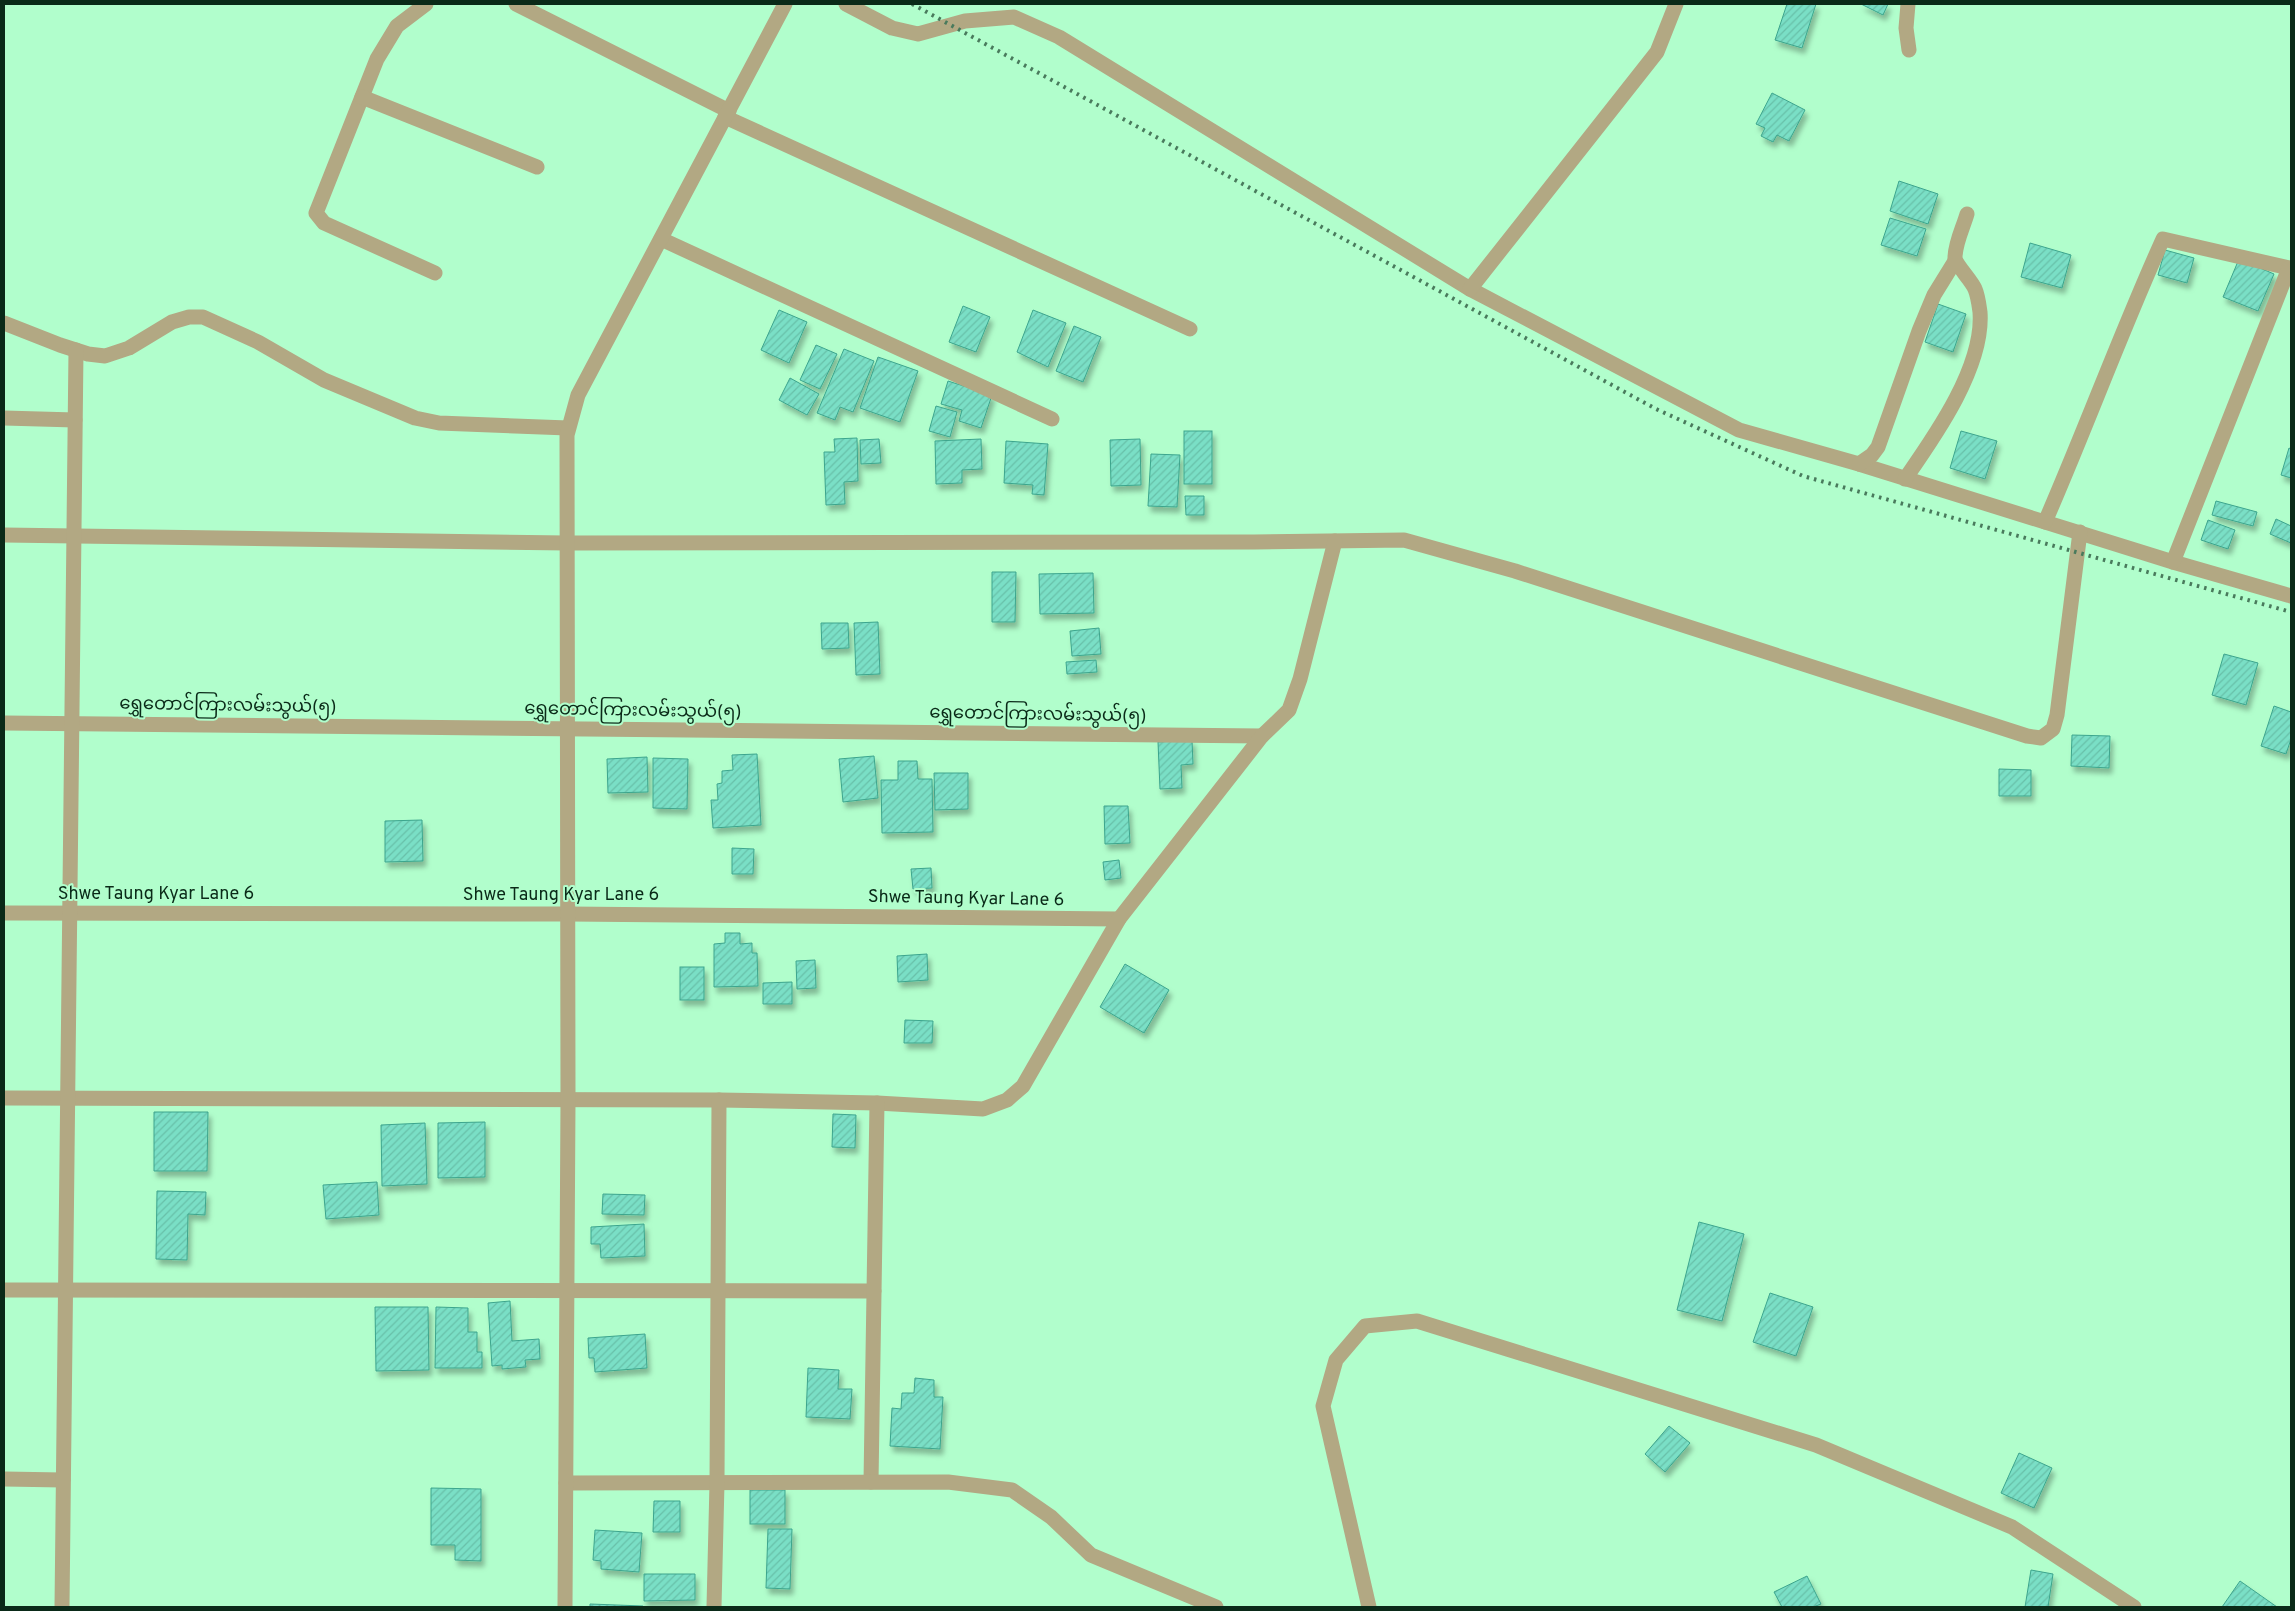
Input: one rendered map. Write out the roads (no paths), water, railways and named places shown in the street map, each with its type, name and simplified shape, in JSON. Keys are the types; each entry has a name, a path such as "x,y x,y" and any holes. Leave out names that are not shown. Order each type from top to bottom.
{"street":[{"path":"426,4 397,26 377,60 316,213 324,223 435,273"},
{"path":"516,4 727,114 1190,329"},
{"path":"565,1607 568,1100 568,428 578,395 785,4"},
{"path":"846,4 892,28 918,34 965,22 990,18 1014,17 1033,24 1068,42 1470,289 1739,430 1859,464 2173,562 2291,596"},
{"path":"1470,289 1657,52 1676,4"},
{"path":"1908,4 1906,28 1909,50"},
{"path":"362,97 537,167"},
{"path":"1859,464 1872,455 1878,447 1919,331 1934,295 1955,260 1956,246 1967,214"},
{"path":"661,239 1052,419"},
{"path":"2044,522 2070,466 2139,291 2164,239 2290,269 2173,562"},
{"path":"1905,479 1939,432 1966,374 1976,345 1980,312 1975,289 1964,270 1955,260"},
{"path":"4,323 76,350 105,356 129,348 172,322 190,317 203,317 258,342 324,380 415,418 439,423 568,428"},
{"path":"62,1607 72,536 76,350"},
{"path":"4,418 75,420"},
{"path":"4,535 567,543 1404,540 1515,571 2018,733 2041,738 2053,729 2057,715 2080,532"},
{"path":"4,1098 719,1100 877,1103 982,1109 1007,1100 1023,1086 1119,919 1262,736 1289,710 1300,679 1335,541"},
{"name":"ရွှေတောင်ကြားလမ်းသွယ်(၅)","path":"4,723 1262,736"},
{"name":"Shwe Taung Kyar Lane 6","path":"4,913 568,914 1119,919"},
{"path":"714,1607 717,1483 719,1100"},
{"path":"871,1482 877,1103"},
{"path":"4,1290 874,1291"},
{"path":"1369,1607 1323,1406 1336,1360 1365,1326 1417,1321 1816,1445 2012,1527 2134,1607"},
{"path":"4,1479 63,1480"},
{"path":"566,1483 948,1482 1012,1490 1052,1517 1091,1555 1216,1607"}],"railway":[{"path":"912,4 1656,409 1803,476 2291,612"}]}
